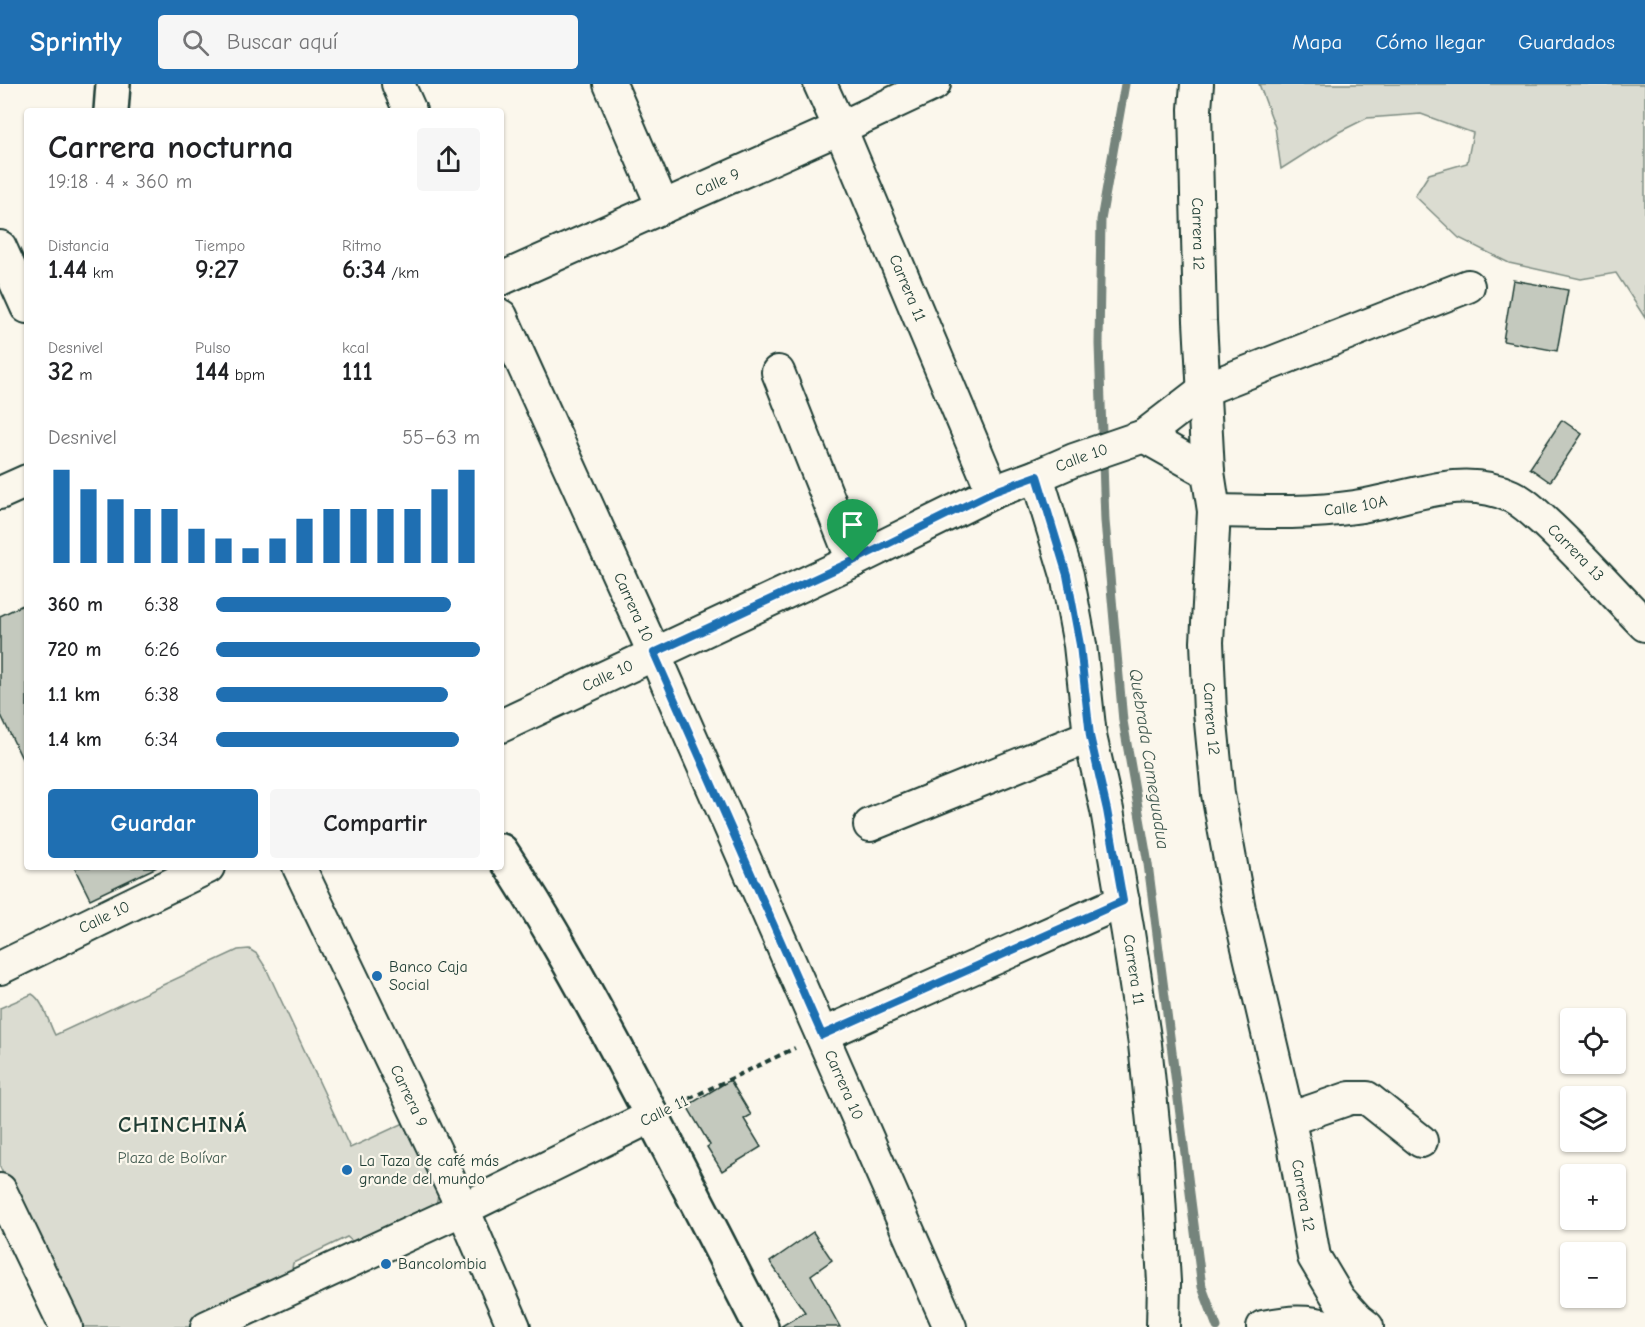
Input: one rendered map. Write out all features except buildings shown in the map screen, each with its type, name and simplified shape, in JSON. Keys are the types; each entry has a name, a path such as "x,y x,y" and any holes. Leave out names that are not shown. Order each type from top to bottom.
{"main road":[{"path":"111,108 113,84"},
{"path":"504,855 560,947 652,1116 761,1327"}],"street":[{"path":"398,84 409,108"},
{"path":"610,84 663,207"},
{"name":"Carrera 11","path":"820,84 993,492"},
{"name":"Calle 9","path":"504,278 934,84"},
{"name":"Carrera 12","path":"1197,84 1195,109 1200,321 1208,472 1214,511 1207,642 1210,712 1218,794 1239,909 1289,1119 1314,1257 1339,1299 1367,1327"},
{"path":"0,247 24,300"},
{"name":"Calle 10","path":"504,725 853,561 993,492 1131,440 1205,390 1468,286"},
{"name":"Carrera 10","path":"504,323 654,653 950,1327"},
{"path":"778,372 853,561"},
{"path":"1131,440 1208,472"},
{"name":"Carrera 11","path":"1037,476 1067,575 1080,645 1090,736 1107,810 1145,1044 1157,1162 1164,1282 1163,1327"},
{"path":"0,493 24,482"},
{"name":"Calle 10A","path":"1214,511 1296,513 1356,507 1431,489 1473,487 1497,490"},
{"name":"Carrera 13","path":"1497,490 1529,508 1562,538 1645,625"},
{"path":"870,825 1090,736"},
{"name":"Calle 10","path":"0,968 202,870"},
{"name":"Carrera 9","path":"300,870 463,1209 514,1327"},
{"path":"822,1035 1123,901"},
{"path":"1289,1119 1350,1098 1367,1098 1421,1142"},
{"name":"Calle 11","path":"207,1327 463,1209 652,1116"},
{"path":"0,1190 66,1327"},
{"path":"1263,1327 1291,1322 1330,1327"}],"path":[{"name":"Calle 11","path":"652,1116 822,1035"}],"green space":[{"path":"1259,84 1645,84 1645,318 1616,273 1581,279 1509,263 1459,238 1415,196 1429,174 1467,163 1473,133 1421,114 1367,118 1339,132 1281,169 1275,127"},
{"name":"Plaza de Bolívar","path":"249,949 257,954 266,968 350,1148 404,1123 439,1191 435,1209 362,1249 347,1237 293,1263 289,1285 201,1327 73,1327 0,1167 0,1008 32,994 43,1007 55,1035 238,950"}],"waterway":[{"name":"Quebrada Cameguadua","path":"1125,84 1101,220 1099,344 1105,521 1123,721 1148,864 1202,1287 1217,1327"}],"place":[{"name":"Banco Caja Social","path":"377,976"},
{"name":"La Taza de café más grande del mundo","path":"347,1170"},
{"name":"Bancolombia","path":"386,1264"}],"district":[{"name":"CHINCHINÁ","path":"183,1125"}],"route":[{"path":"1037,476 1067,575 1080,645 1090,736 1107,810 1123,901 822,1035 654,653 853,561 993,492 1037,476"}]}
